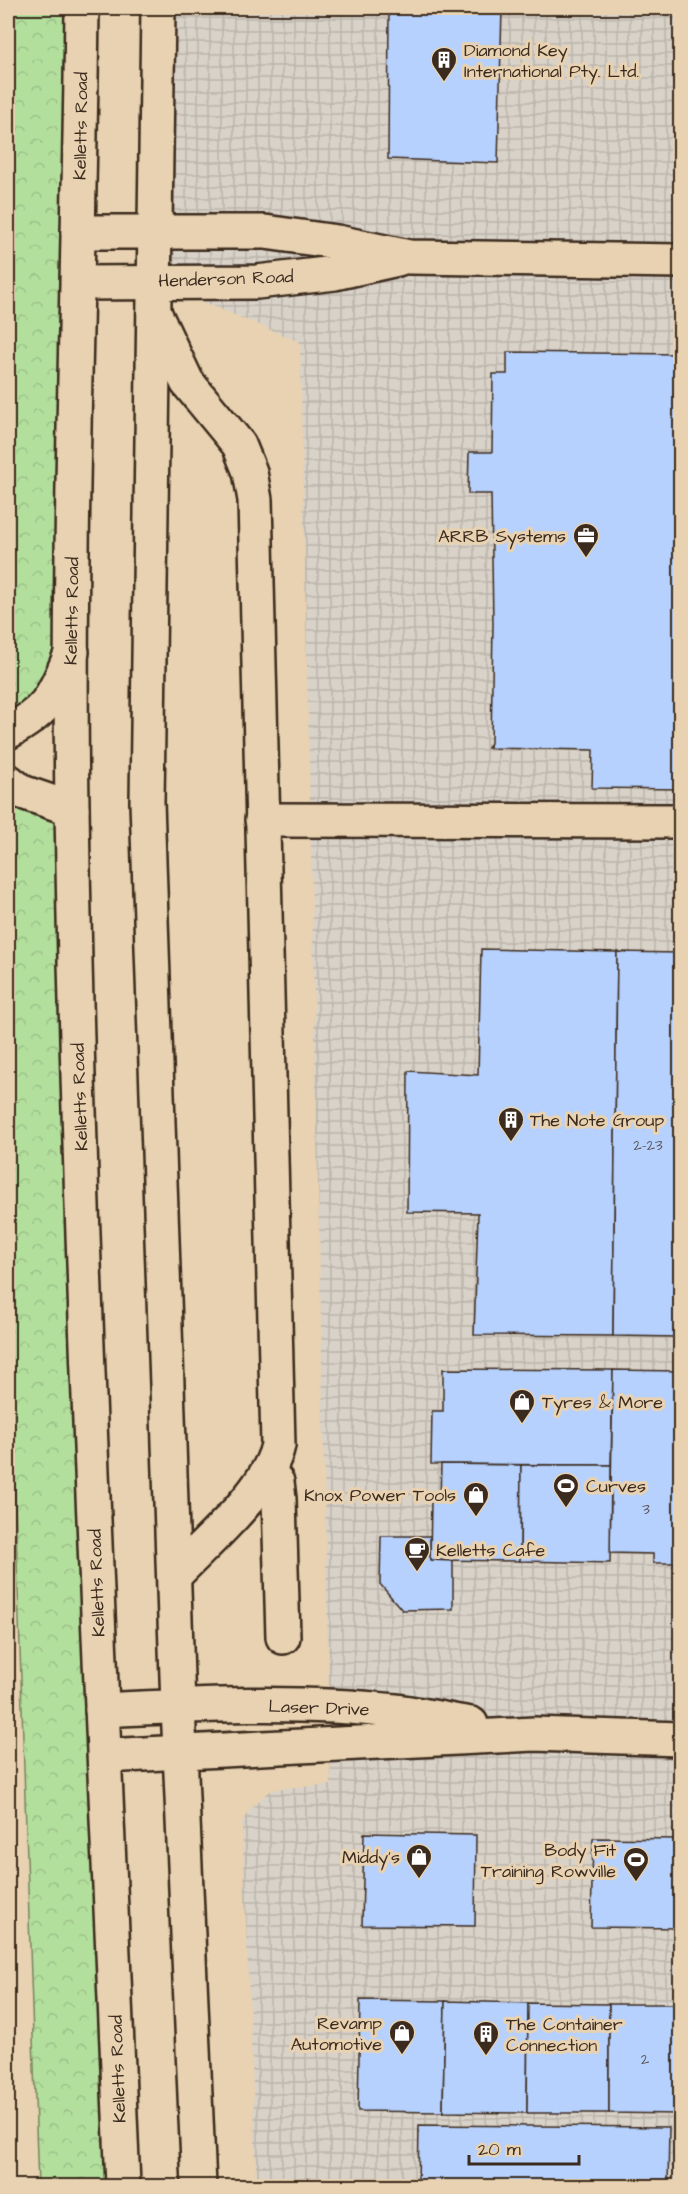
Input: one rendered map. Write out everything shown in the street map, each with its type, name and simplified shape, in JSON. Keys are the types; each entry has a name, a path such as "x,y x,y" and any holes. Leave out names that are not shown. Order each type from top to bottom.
{"main road":[{"name":"Kelletts Road","path":"82,8 72,652 72,808 85,1251 123,2187"},
{"path":"158,8 147,802 178,1706 199,2187"},
{"name":"Henderson Road","path":"78,232 265,232 337,242 409,256 681,261"},
{"name":"Henderson Road","path":"78,283 154,297 335,273 409,256"},
{"path":"154,297 187,382 239,445 250,472 255,500 278,1445 269,1472 256,1489 174,1575"},
{"path":"8,732 26,722 50,701 72,652"},
{"path":"8,781 22,792 72,808"},
{"path":"262,820 681,821"},
{"path":"269,1472 277,1482 279,1499 283,1637"},
{"name":"Laser Drive","path":"102,1710 178,1706 302,1706 395,1711 534,1734"},
{"name":"Laser Drive","path":"105,1756 180,1754 534,1734 681,1738"}],"shaded area":[{"path":"158,8 680,8 680,2186 257,2186 242,1824 248,1811 268,1792 282,1788 331,1785 300,342 154,282"}],"green space":[{"path":"8,8 82,8 72,652 8,732"},
{"path":"8,781 72,809 123,2186 38,2186 8,1290"}],"building":[{"name":"Diamond Key International Pty. Ltd.","path":"389,8 502,8 498,163 388,159"},
{"name":"ARRB Systems","path":"507,352 680,354 680,789 592,788 593,750 488,748 491,743 493,624 491,494 468,494 469,452 492,452 493,374 507,374"},
{"name":"The Note Group","path":"481,949 617,952 613,1336 474,1335 478,1213 407,1212 408,1071 478,1075"},
{"path":"617,952 680,953 680,1337 613,1336"},
{"name":"Tyres & More","path":"443,1369 613,1370 611,1465 431,1464 432,1411 443,1411"},
{"path":"613,1370 680,1371 680,1563 653,1563 653,1554 610,1553"},
{"name":"Knox Power Tools","path":"441,1464 521,1465 520,1561 430,1560 431,1500 440,1500"},
{"name":"Curves","path":"521,1465 611,1465 610,1563 520,1561"},
{"name":"Kelletts Cafe","path":"381,1536 430,1536 430,1560 453,1561 453,1609 402,1610 380,1584"},
{"name":"Middy's","path":"364,1833 476,1835 475,1926 362,1925"},
{"name":"Body Fit Training Rowville","path":"593,1838 680,1839 680,1928 591,1927"},
{"name":"Revamp Automotive","path":"360,2000 445,2001 443,2112 358,2111"},
{"name":"The Container Connection","path":"445,2001 528,2003 527,2113 443,2112"},
{"path":"528,2003 609,2004 609,2113 527,2113"},
{"path":"609,2004 680,2004 680,2114 609,2113"},
{"path":"419,2125 669,2127 668,2186 418,2186"}],"place":[{"name":"Diamond Key International Pty. Ltd.","path":"444,83"},
{"name":"ARRB Systems","path":"586,559"},
{"name":"The Note Group","path":"511,1143"},
{"name":"Tyres & More","path":"522,1425"},
{"name":"Curves","path":"566,1509"},
{"name":"Knox Power Tools","path":"476,1518"},
{"name":"Kelletts Cafe","path":"417,1573"},
{"name":"Middy's","path":"419,1880"},
{"name":"Body Fit Training Rowville","path":"636,1883"},
{"name":"Revamp Automotive","path":"402,2056"},
{"name":"The Container Connection","path":"486,2057"}]}
